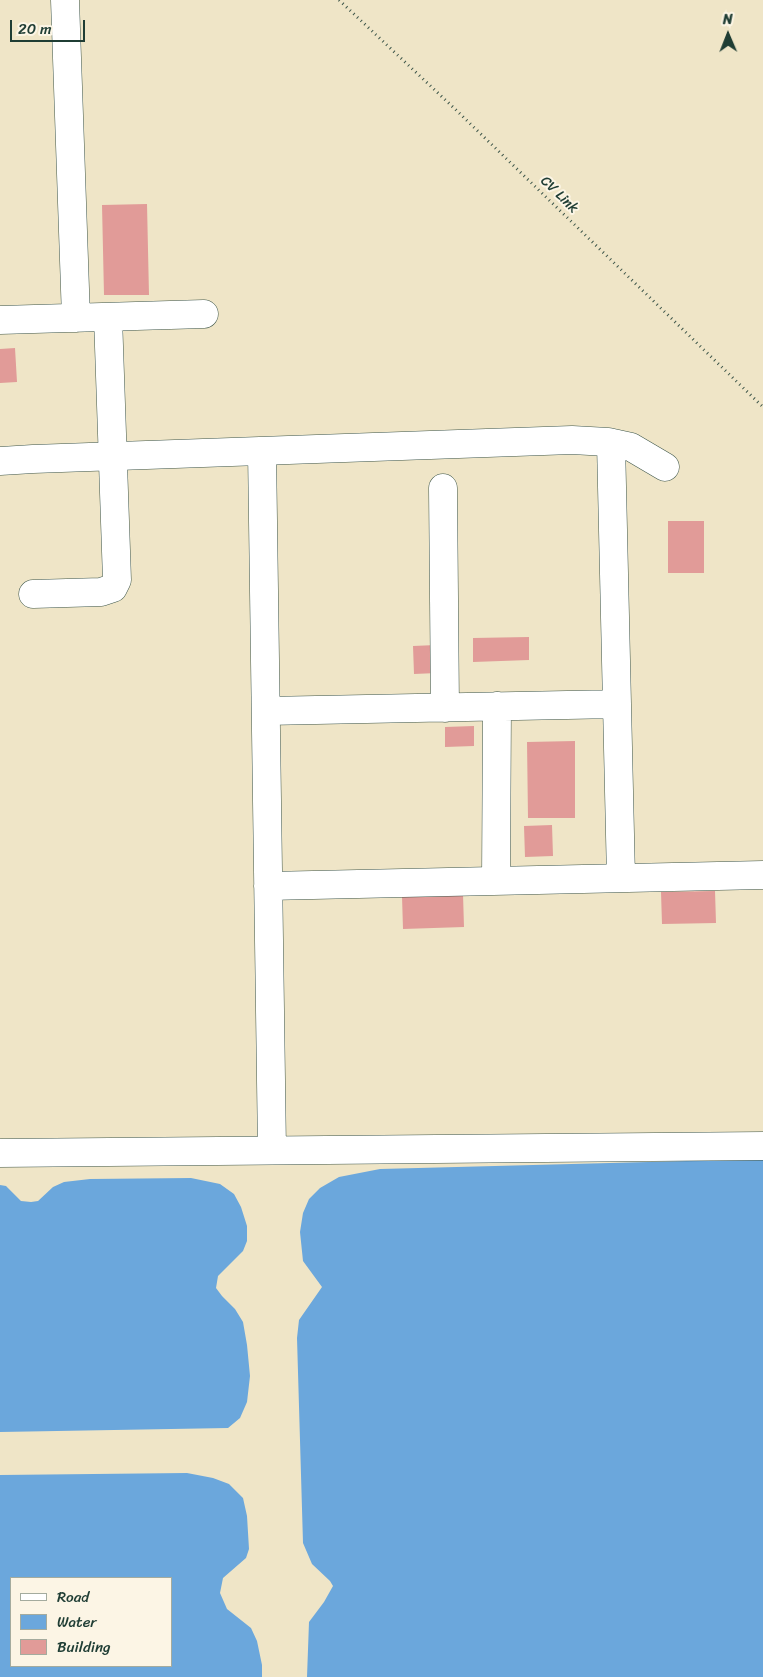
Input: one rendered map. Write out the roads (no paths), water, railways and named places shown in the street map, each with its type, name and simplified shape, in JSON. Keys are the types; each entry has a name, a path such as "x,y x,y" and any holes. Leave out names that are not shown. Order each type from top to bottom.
{"lane":[{"path":"65,0 76,318"},
{"path":"0,320 204,314"},
{"path":"33,594 100,592 113,588 117,580 108,317"},
{"path":"0,461 572,440 611,443 631,447 665,466"},
{"path":"611,443 621,878"},
{"path":"262,451 272,1150"},
{"path":"444,488 445,708"},
{"path":"266,711 617,704"},
{"path":"496,881 497,706"},
{"path":"268,886 763,875"},
{"path":"0,1153 763,1146"}],"water":[{"path":"763,1159 763,1677 307,1677 309,1622 333,1586 312,1564 303,1543 297,1338 299,1320 322,1287 303,1261 300,1232 303,1213 309,1199 320,1188 339,1177 380,1169"},
{"path":"191,1178 220,1184 234,1194 241,1207 247,1226 247,1241 243,1251 218,1276 216,1288 235,1309 243,1322 250,1376 247,1402 240,1418 228,1428 0,1432 0,1185 6,1186 21,1201 31,1202 38,1201 53,1187 64,1182 90,1179"},
{"path":"187,1473 213,1478 229,1484 243,1498 247,1516 249,1549 246,1558 223,1578 220,1593 227,1609 251,1628 257,1641 262,1665 262,1677 0,1677 0,1475"}]}
